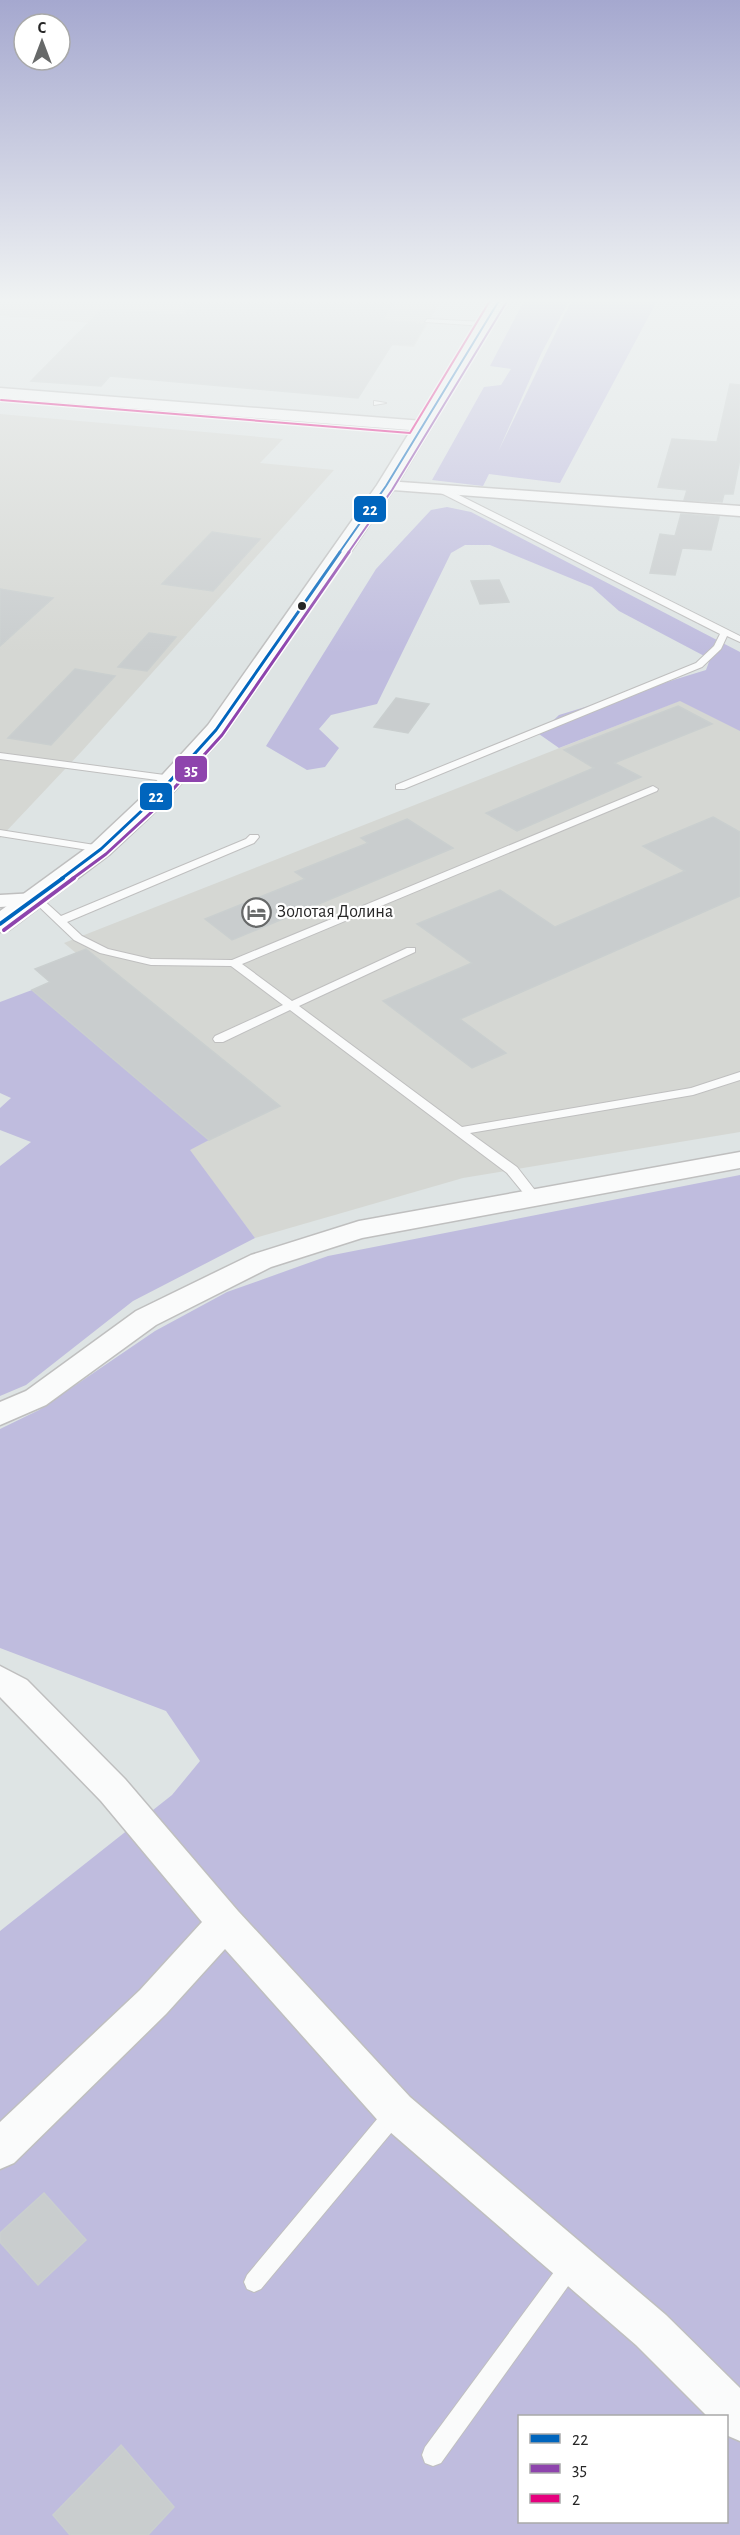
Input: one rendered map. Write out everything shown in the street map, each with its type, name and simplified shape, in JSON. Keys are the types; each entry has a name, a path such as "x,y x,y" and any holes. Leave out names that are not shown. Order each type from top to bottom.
{"main road":[{"path":"160,417 419,434"},
{"path":"248,417 419,434"},
{"path":"0,924 101,849 151,802 216,730 386,486 429,417"}],"street":[{"path":"386,486 740,511"},
{"path":"0,901 36,899"},
{"path":"0,1414 36,1398 146,1318 261,1261 359,1230 740,1160"},
{"path":"0,1680 15,1690 114,1790 225,1923 396,2111 651,2330 740,2419"},
{"path":"0,2150 153,2002 225,1923"}],"lane":[{"path":"444,491 740,639"},
{"path":"400,787 699,665 718,647 724,634 723,631"},
{"path":"0,756 172,779"},
{"path":"36,899 78,938 104,951 151,962 234,963 653,789"},
{"path":"0,833 101,849"},
{"path":"59,921 250,841 254,837"},
{"path":"219,1039 411,950"},
{"path":"234,963 512,1170 535,1198"},
{"path":"459,1131 693,1091 740,1076"},
{"path":"254,2282 396,2111"},
{"path":"433,2455 573,2263"}],"shaded area":[{"path":"0,417 37,417 283,439 260,463 334,470 82,751 0,838"},
{"path":"467,417 513,417 498,452 515,417 595,417 560,483 489,474 483,486 432,480"},
{"path":"447,507 471,512 740,652 740,731 680,701 559,748 539,734 559,715 706,670 710,659 619,611 592,587 490,545 465,545 451,553 377,704 331,715 319,729 339,748 325,767 307,770 266,746 376,569 431,510"},
{"path":"740,677 740,1132 463,1178 255,1238 189,1150 208,1140 32,990 50,982 35,969 76,953 64,943"},
{"path":"32,990 209,1140 190,1150 255,1238 133,1301 26,1385 0,1396 0,1166 31,1142 0,1130 0,1108 11,1098 0,1093 0,1002"},
{"path":"740,1175 740,2535 0,2535 0,1931 172,1795 200,1761 166,1711 0,1648 0,1429 39,1410 155,1331 227,1292 328,1256"}],"building":[{"path":"723,417 740,417 740,459 733,494 724,494 722,502 684,500 687,490 658,487 672,439 717,442"},
{"path":"681,514 719,517 711,550 682,548 675,575 650,573 660,534 675,536"},
{"path":"212,532 260,539 213,591 162,584"},
{"path":"499,580 509,602 480,604 471,581"},
{"path":"0,589 53,598 0,646"},
{"path":"149,633 176,637 147,671 118,667"},
{"path":"75,669 115,676 51,745 8,738"},
{"path":"396,698 429,704 408,733 374,727"},
{"path":"678,706 712,724 614,763 641,777 517,831 486,813 594,768 564,750"},
{"path":"713,817 740,832 740,896 460,1019 506,1053 472,1068 383,1001 472,963 417,924 500,890 555,927 685,871 643,846"},
{"path":"407,819 453,848 232,940 205,919 305,879 295,872 368,843 361,838"},
{"path":"86,949 280,1106 209,1140 32,990 50,982 35,969"},
{"path":"44,2193 86,2240 38,2285 0,2242 0,2233"},
{"path":"121,2445 174,2507 148,2535 70,2535 53,2515"}],"transit line":[{"name":"2","path":"215,417 410,433 419,417"},
{"name":"22","path":"0,924 101,849 151,802 216,730 386,486 428,417"},
{"name":"35","path":"4,930 106,854 157,807 222,735 392,490 436,417"}],"place":[{"name":"Золотая Долина","path":"256,912"}]}
